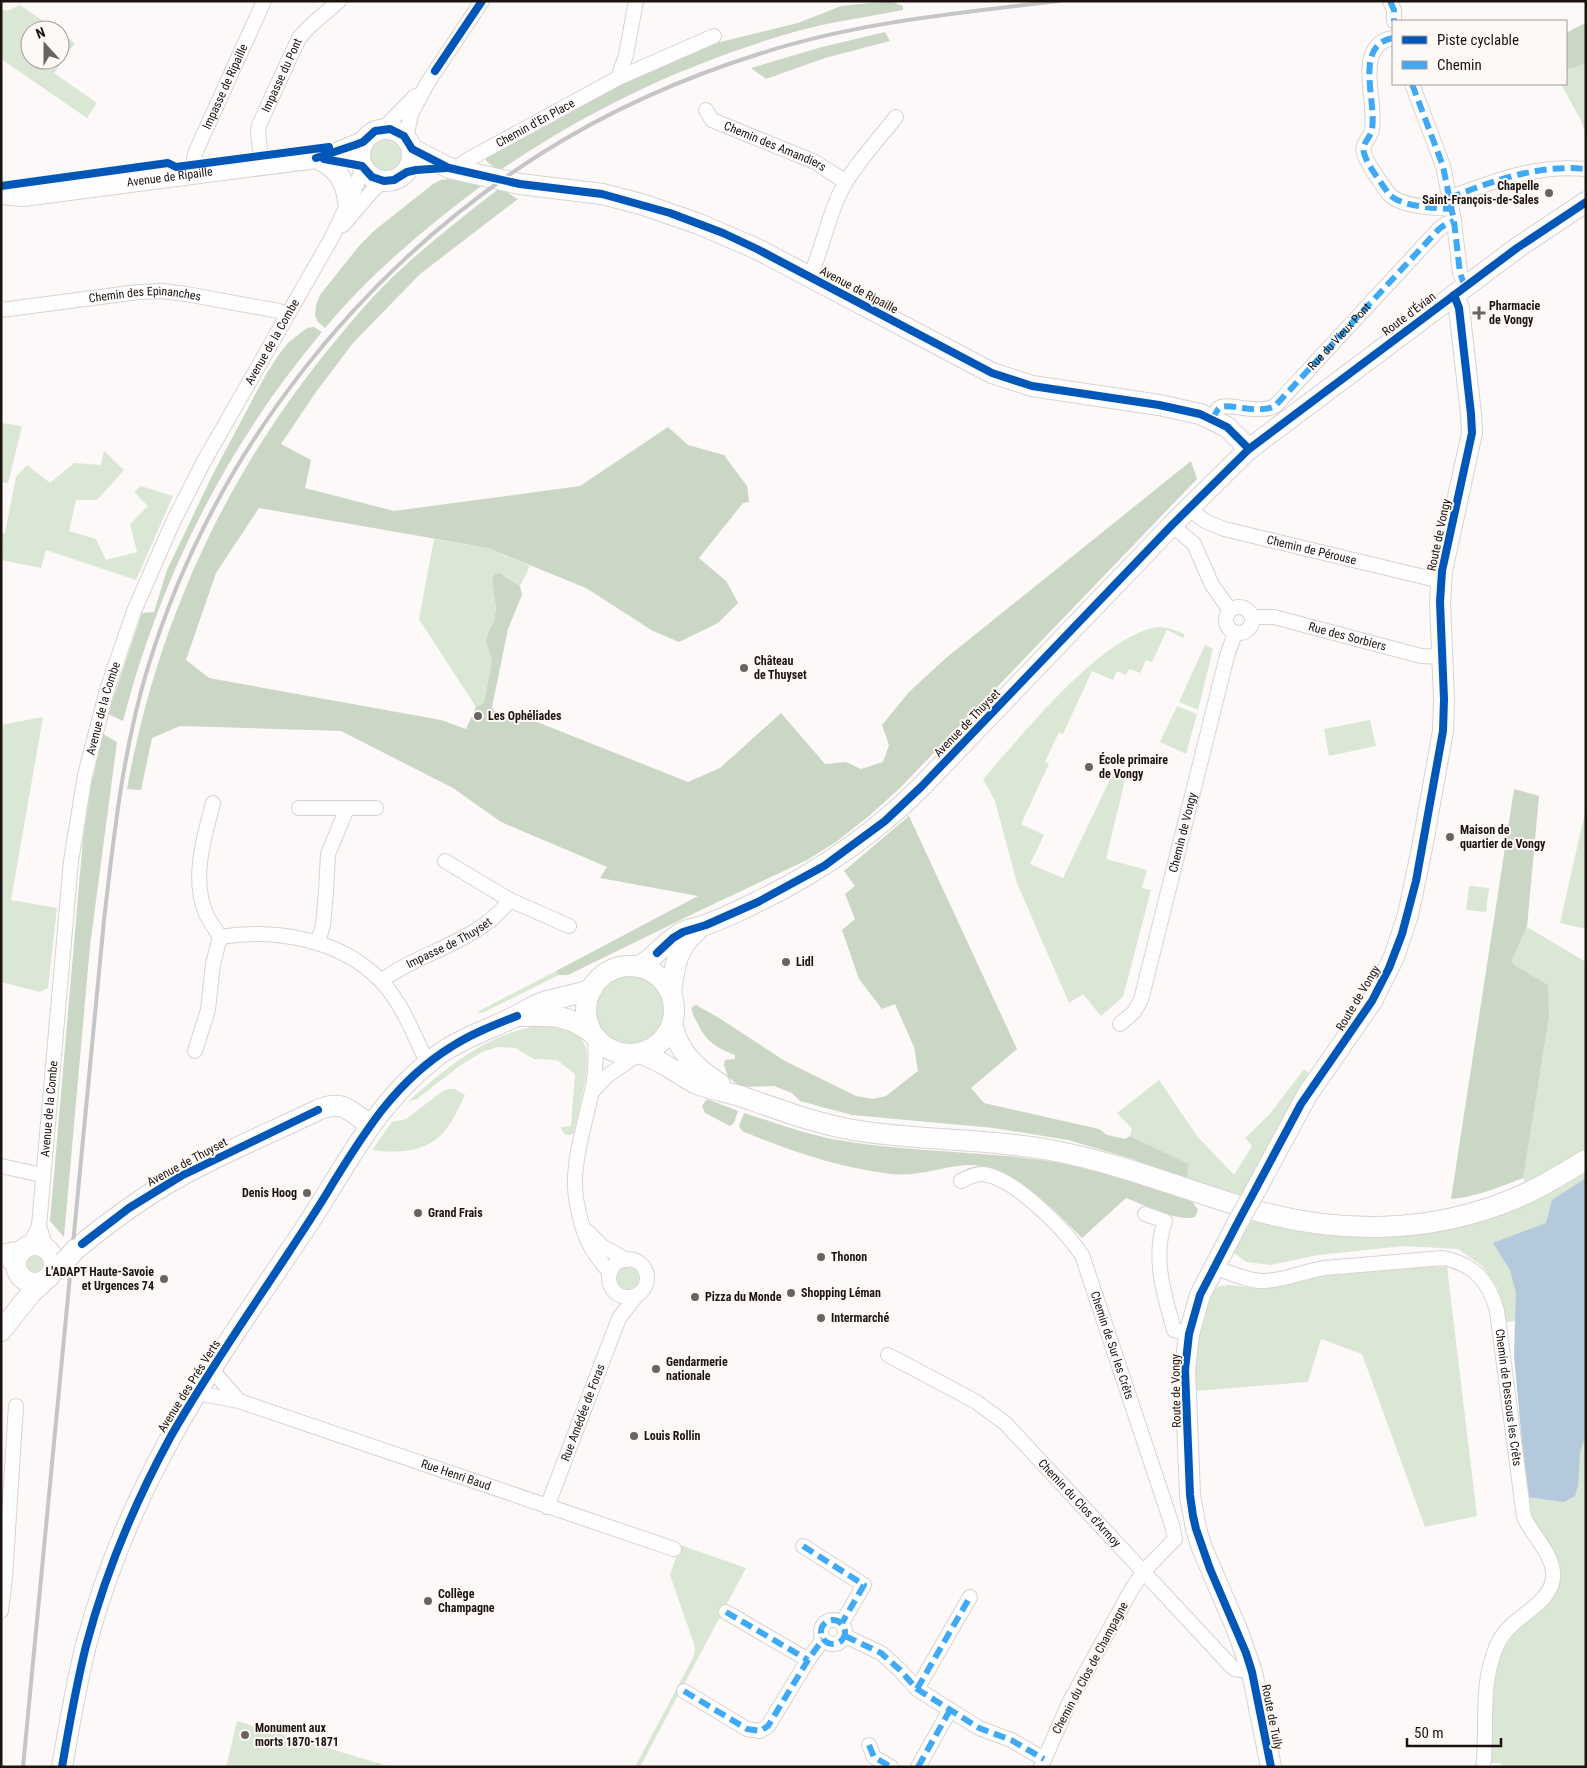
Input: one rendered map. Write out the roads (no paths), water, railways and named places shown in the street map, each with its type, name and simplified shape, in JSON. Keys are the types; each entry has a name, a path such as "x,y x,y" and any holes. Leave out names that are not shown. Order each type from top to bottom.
{"street":[{"name":"Impasse de Ripaille","path":"195,174 194,158 196,151 264,1"},
{"name":"Impasse du Pont","path":"262,165 258,129 295,45 304,32 339,1"},
{"path":"409,144 394,130 383,129 371,133 363,142 360,154 362,167 372,177 384,181 397,179 407,172 412,159 409,144 411,114 428,82 482,1"},
{"path":"618,78 626,55 636,1"},
{"path":"1390,1 1394,10 1394,20"},
{"name":"Chemin d'En Place","path":"452,169 618,78 714,36"},
{"path":"1392,38 1382,40 1373,52 1368,76 1372,98 1372,130 1364,144 1364,153 1393,198 1423,207 1452,209"},
{"path":"383,129 428,82"},
{"path":"1412,85 1440,155 1452,209 1459,267 1459,291"},
{"name":"Chemin des Amandiers","path":"706,110 712,120 815,162 846,182"},
{"path":"810,276 839,196 846,182 896,117"},
{"name":"Avenue de Ripaille","path":"1,194 23,196 316,158 337,153 363,142"},
{"name":"Avenue de Ripaille","path":"409,144 452,169"},
{"name":"Avenue de Ripaille","path":"316,158 337,160 362,167"},
{"path":"316,158 337,172 344,183 348,202"},
{"name":"Avenue de la Combe","path":"53,1255 39,1226 71,861 86,775 107,690 134,611 172,522 203,463 331,239 362,167"},
{"name":"Rue du Vieux Pont","path":"1220,412 1262,410 1275,406 1439,229 1446,224 1452,209 1500,180 1556,167 1586,169"},
{"name":"Avenue de Ripaille","path":"407,172 421,169 452,169 520,184 602,194 641,204 723,233 758,249 973,364 1012,380 1053,390 1188,410 1220,412 1249,449"},
{"name":"Avenue de la Combe","path":"331,239 373,190 384,181"},
{"name":"Avenue de Ripaille","path":"1,206 23,196"},
{"name":"Route d'Évian","path":"1249,449 1459,291 1543,230 1586,202"},
{"name":"Chemin des Epinanches","path":"1,310 138,292 162,291 278,311 287,315"},
{"name":"Route de Vongy","path":"1252,1672 1238,1632 1210,1569 1193,1516 1190,1495 1185,1370 1189,1334 1200,1294 1214,1267 1307,1095 1372,1001 1389,968 1402,934 1422,848 1443,731 1441,581 1443,562 1469,450 1472,428 1459,308 1459,291"},
{"name":"Avenue de Thuyset","path":"638,967 648,961 678,935 706,925 802,879 846,852 885,821 921,787 1188,508 1249,449"},
{"name":"Chemin de Pérouse","path":"1188,508 1205,521 1224,529 1441,581"},
{"path":"1172,525 1194,544 1212,585 1230,610"},
{"path":"1243,607 1247,609 1252,617 1251,626 1244,633 1235,633 1226,623 1230,610 1234,608 1243,607"},
{"name":"Rue des Sorbiers","path":"1252,617 1274,617 1425,657 1442,657"},
{"name":"Chemin de Vongy","path":"1120,1024 1134,1012 1141,1000 1227,656 1235,633"},
{"path":"195,1051 208,1010 213,964 220,937 206,914 201,894 200,876 200,855 214,803"},
{"path":"299,808 376,808"},
{"path":"318,942 323,925 328,854 347,808"},
{"path":"446,862 510,900 569,926"},
{"name":"Impasse de Thuyset","path":"381,981 396,970 470,935 488,923 510,900"},
{"name":"Avenue de Thuyset","path":"671,994 676,962 680,950 687,940 706,925"},
{"path":"220,937 240,934 264,934 318,942 363,966 381,981 397,1001 428,1064 460,1041 516,1016 539,1003 592,989"},
{"path":"516,1016 558,1016 573,1020 593,1035 607,1048 617,1053 628,1055 651,1049 668,1034 674,1009 671,994 666,984 649,970 624,966 611,970 600,978 587,999 587,1022 593,1035 596,1051 593,1091 587,1110 575,1176 576,1199 592,1250 610,1273"},
{"path":"672,1023 678,1043 690,1062 737,1096"},
{"path":"593,1091 607,1076 640,1053"},
{"path":"640,1053 697,1084 791,1115 852,1129 894,1136 1013,1145 1050,1150 1118,1167 1253,1210 1301,1221 1349,1227 1398,1227 1471,1214 1517,1198 1586,1160"},
{"name":"Avenue des Prés Verts","path":"62,1767 84,1656 108,1578 128,1525 151,1474 198,1392 370,1125 395,1094 428,1064"},
{"name":"Avenue de Thuyset","path":"1,1331 32,1292 53,1255 181,1176 329,1105 338,1105 370,1125"},
{"path":"1,1166 42,1175"},
{"name":"Chemin de Sur les Crêts","path":"961,1181 974,1175 983,1174 1014,1188 1055,1222 1071,1239 1082,1255 1175,1538 1143,1572"},
{"path":"1145,1214 1165,1221 1159,1245 1159,1264 1165,1299 1174,1330 1189,1334"},
{"path":"584,1227 600,1244 628,1260 640,1264 647,1275 646,1285 637,1295 624,1297 616,1293"},
{"path":"1,1253 53,1255"},
{"path":"1,1253 28,1282 34,1284 53,1255"},
{"path":"1,1318 18,1293 18,1256 53,1255"},
{"name":"Chemin de Dessous les Crêts","path":"1214,1267 1262,1281 1278,1280 1310,1270 1325,1268 1443,1258 1467,1265 1489,1289 1497,1312 1524,1518 1531,1532 1549,1557 1552,1564 1553,1578 1550,1590 1541,1601 1508,1628 1502,1635 1494,1652 1486,1687 1483,1767"},
{"path":"620,1318 616,1293 611,1286 610,1273 618,1263 628,1260"},
{"name":"Rue Amédée de Foras","path":"548,1506 620,1318 637,1295"},
{"name":"Chemin du Clos d'Armoy","path":"888,1355 975,1401 1005,1423 1232,1667 1252,1672"},
{"path":"212,1370 239,1401"},
{"name":"Rue Henri Baud","path":"198,1392 239,1401 674,1549"},
{"path":"1,1611 5,1577 16,1406"},
{"path":"802,1546 864,1585 844,1629 843,1640 835,1644 823,1639 821,1630 825,1622 834,1619 844,1629 881,1653 917,1689 979,1728 1011,1740 1042,1763"},
{"name":"Chemin du Clos de Champagne","path":"1042,1763 1089,1665 1143,1572"},
{"path":"917,1689 970,1597"},
{"path":"726,1612 808,1660"},
{"path":"684,1691 747,1729 760,1731 768,1726 823,1639"},
{"name":"Route de Tully","path":"1252,1672 1270,1767"},
{"path":"918,1767 950,1710"},
{"path":"869,1745 874,1757 892,1767"}],"water":[{"path":"1586,1178 1586,1433 1580,1453 1578,1486 1575,1496 1564,1502 1527,1497 1514,1355 1516,1293 1510,1270 1493,1243 1546,1223 1552,1200"}],"railway":[{"path":"23,1767 104,920 126,760 139,698 148,667 176,589 211,514 252,443 299,375 352,312 411,254 474,201 568,137 621,109 676,84 733,62 798,42 835,33 909,20 1058,1"}],"place":[{"name":"Chapelle Saint-François-de-Sales","path":"1549,193"},
{"name":"Pharmacie de Vongy","path":"1479,313"},
{"name":"Château de Thuyset","path":"744,668"},
{"name":"Les Ophéliades","path":"478,716"},
{"name":"École primaire de Vongy","path":"1089,767"},
{"name":"Maison de quartier de Vongy","path":"1450,837"},
{"name":"Lidl","path":"786,962"},
{"name":"Denis Hoog","path":"307,1193"},
{"name":"Grand Frais","path":"418,1213"},
{"name":"Thonon","path":"821,1257"},
{"name":"L'ADAPT Haute-Savoie et Urgences 74","path":"164,1279"},
{"name":"Shopping Léman","path":"791,1293"},
{"name":"Pizza du Monde","path":"695,1297"},
{"name":"Intermarché","path":"821,1318"},
{"name":"Gendarmerie nationale","path":"656,1369"},
{"name":"Louis Rollin","path":"634,1436"},
{"name":"Collège Champagne","path":"428,1601"},
{"name":"Monument aux morts 1870-1871","path":"245,1735"}]}
